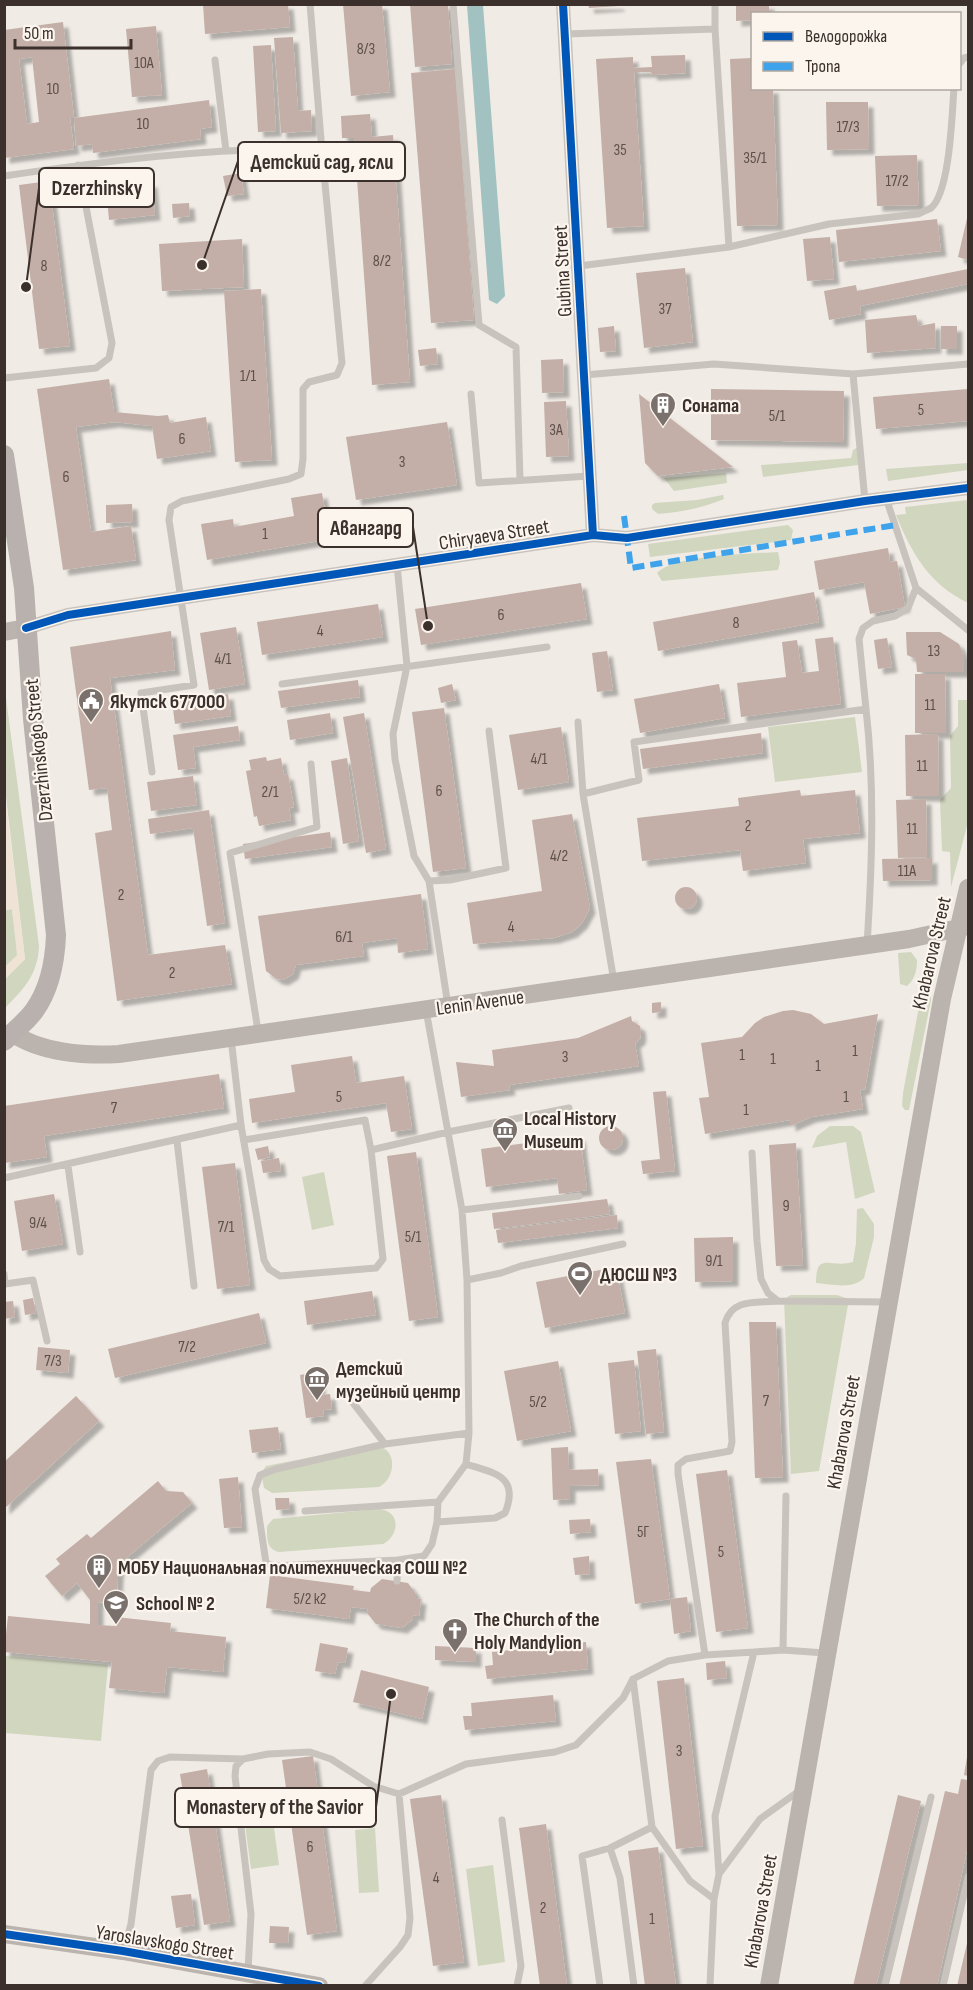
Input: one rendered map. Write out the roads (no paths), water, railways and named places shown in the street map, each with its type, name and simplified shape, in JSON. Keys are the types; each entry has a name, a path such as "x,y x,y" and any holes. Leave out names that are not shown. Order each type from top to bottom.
{"main road":[{"name":"Dzerzhinskogo Street","path":"4,454 8,506 24,588 33,719 56,935 53,965 42,996 34,1011 8,1037"},
{"path":"4,632 26,628"},
{"name":"Khabarova Street","path":"769,1986 942,999 964,927 969,888"},
{"name":"Lenin Avenue","path":"8,1037 63,1051 109,1055 909,939 964,927"},
{"name":"Yaroslavskogo Street","path":"4,1934 123,1951 319,1986"}],"street":[{"name":"Gubina Street","path":"564,4 592,535"},
{"name":"Chiryaeva Street","path":"26,628 68,615 592,535 627,538 865,501 969,488"}],"lane":[{"path":"152,771 141,693 194,685 169,520 171,507 182,501 289,479 301,474 303,388 309,382 337,375 342,363 310,4"},
{"path":"453,4 479,325 516,347 520,480"},
{"path":"715,4 729,247"},
{"path":"566,34 715,28"},
{"path":"215,60 226,151"},
{"path":"579,266 729,247 829,224 918,214 931,207 940,193 946,168 954,90"},
{"path":"4,176 78,165 226,151 308,148 322,152"},
{"path":"4,378 96,368 109,358 112,343 78,165"},
{"path":"584,375 714,364 853,374 969,364"},
{"path":"853,374 865,501"},
{"path":"471,394 479,483 590,476"},
{"path":"886,498 916,588 969,630"},
{"path":"397,565 407,666 393,734 395,759 414,856 429,881 448,1006"},
{"path":"867,945 873,844 870,748 859,639 863,628 873,621 895,616 908,608 916,588"},
{"path":"282,684 547,647"},
{"path":"584,794 639,780 634,742 866,709"},
{"path":"578,722 584,794 614,982"},
{"path":"429,881 450,880 506,868 489,731"},
{"path":"259,1034 230,854 316,827 311,764"},
{"path":"426,1010 462,1210 467,1281 469,1433 466,1464 438,1502 437,1522 432,1544 424,1556 398,1560 275,1566 266,1563 255,1489 260,1475 276,1469 385,1444 469,1433"},
{"path":"231,1038 241,1125 264,1260 269,1269 280,1276 376,1268 383,1259 365,1120 244,1140"},
{"path":"370,1150 569,1108"},
{"path":"4,1178 68,1166 109,1154 177,1141 241,1125"},
{"path":"177,1141 194,1286"},
{"path":"752,1153 761,1279 768,1293 778,1301"},
{"path":"68,1166 80,1252"},
{"path":"462,1210 579,1196"},
{"path":"467,1281 521,1266 623,1244"},
{"path":"4,1274 6,1284 33,1280 47,1341"},
{"path":"705,1655 678,1465 686,1459 730,1451 732,1442 725,1323 728,1312 737,1305 778,1301 889,1302"},
{"path":"344,1390 385,1444"},
{"path":"437,1522 495,1518 505,1513 510,1500 508,1485 498,1474 466,1464"},
{"path":"783,1650 786,1496"},
{"path":"305,1511 438,1502"},
{"path":"397,1581 398,1560"},
{"path":"123,1951 130,1924 151,1770 158,1761 170,1757 243,1759 268,1754 310,1752 331,1759 373,1786 399,1794 466,1764 555,1752 576,1745 622,1698 633,1679 668,1661 705,1655 783,1650 827,1653"},
{"path":"710,1985 714,1899 719,1874 715,1816 754,1652"},
{"path":"633,1679 652,1827 690,1881 714,1899"},
{"path":"243,1759 236,1766 235,1776 251,1914 248,1972"},
{"path":"719,1874 760,1819 804,1788"},
{"path":"365,1986 408,1935 410,1918 399,1794"},
{"path":"885,1986 931,1797"},
{"path":"502,1820 521,1966 517,1986"},
{"path":"600,1986 582,1856 610,1848 652,1827"},
{"path":"610,1848 620,1878 634,1986"},
{"path":"943,1986 969,1877"}],"water":[{"path":"467,5 483,5 505,296 497,304 489,300"}],"place":[{"name":"Детский сад, ясли","path":"202,265"},
{"name":"Dzerzhinsky","path":"26,287"},
{"name":"Соната","path":"663,428"},
{"name":"Авангард","path":"428,626"},
{"name":"Якутск 677000","path":"91,724"},
{"name":"Local History Museum","path":"505,1153"},
{"name":"ДЮСШ №3","path":"580,1297"},
{"name":"Детский музейный центр","path":"317,1402"},
{"name":"МОБУ Национальная политехническая СОШ №2","path":"99,1590"},
{"name":"School № 2","path":"116,1626"},
{"name":"The Church of the Holy Mandylion","path":"455,1654"},
{"name":"Monastery of the Savior","path":"391,1694"}]}
